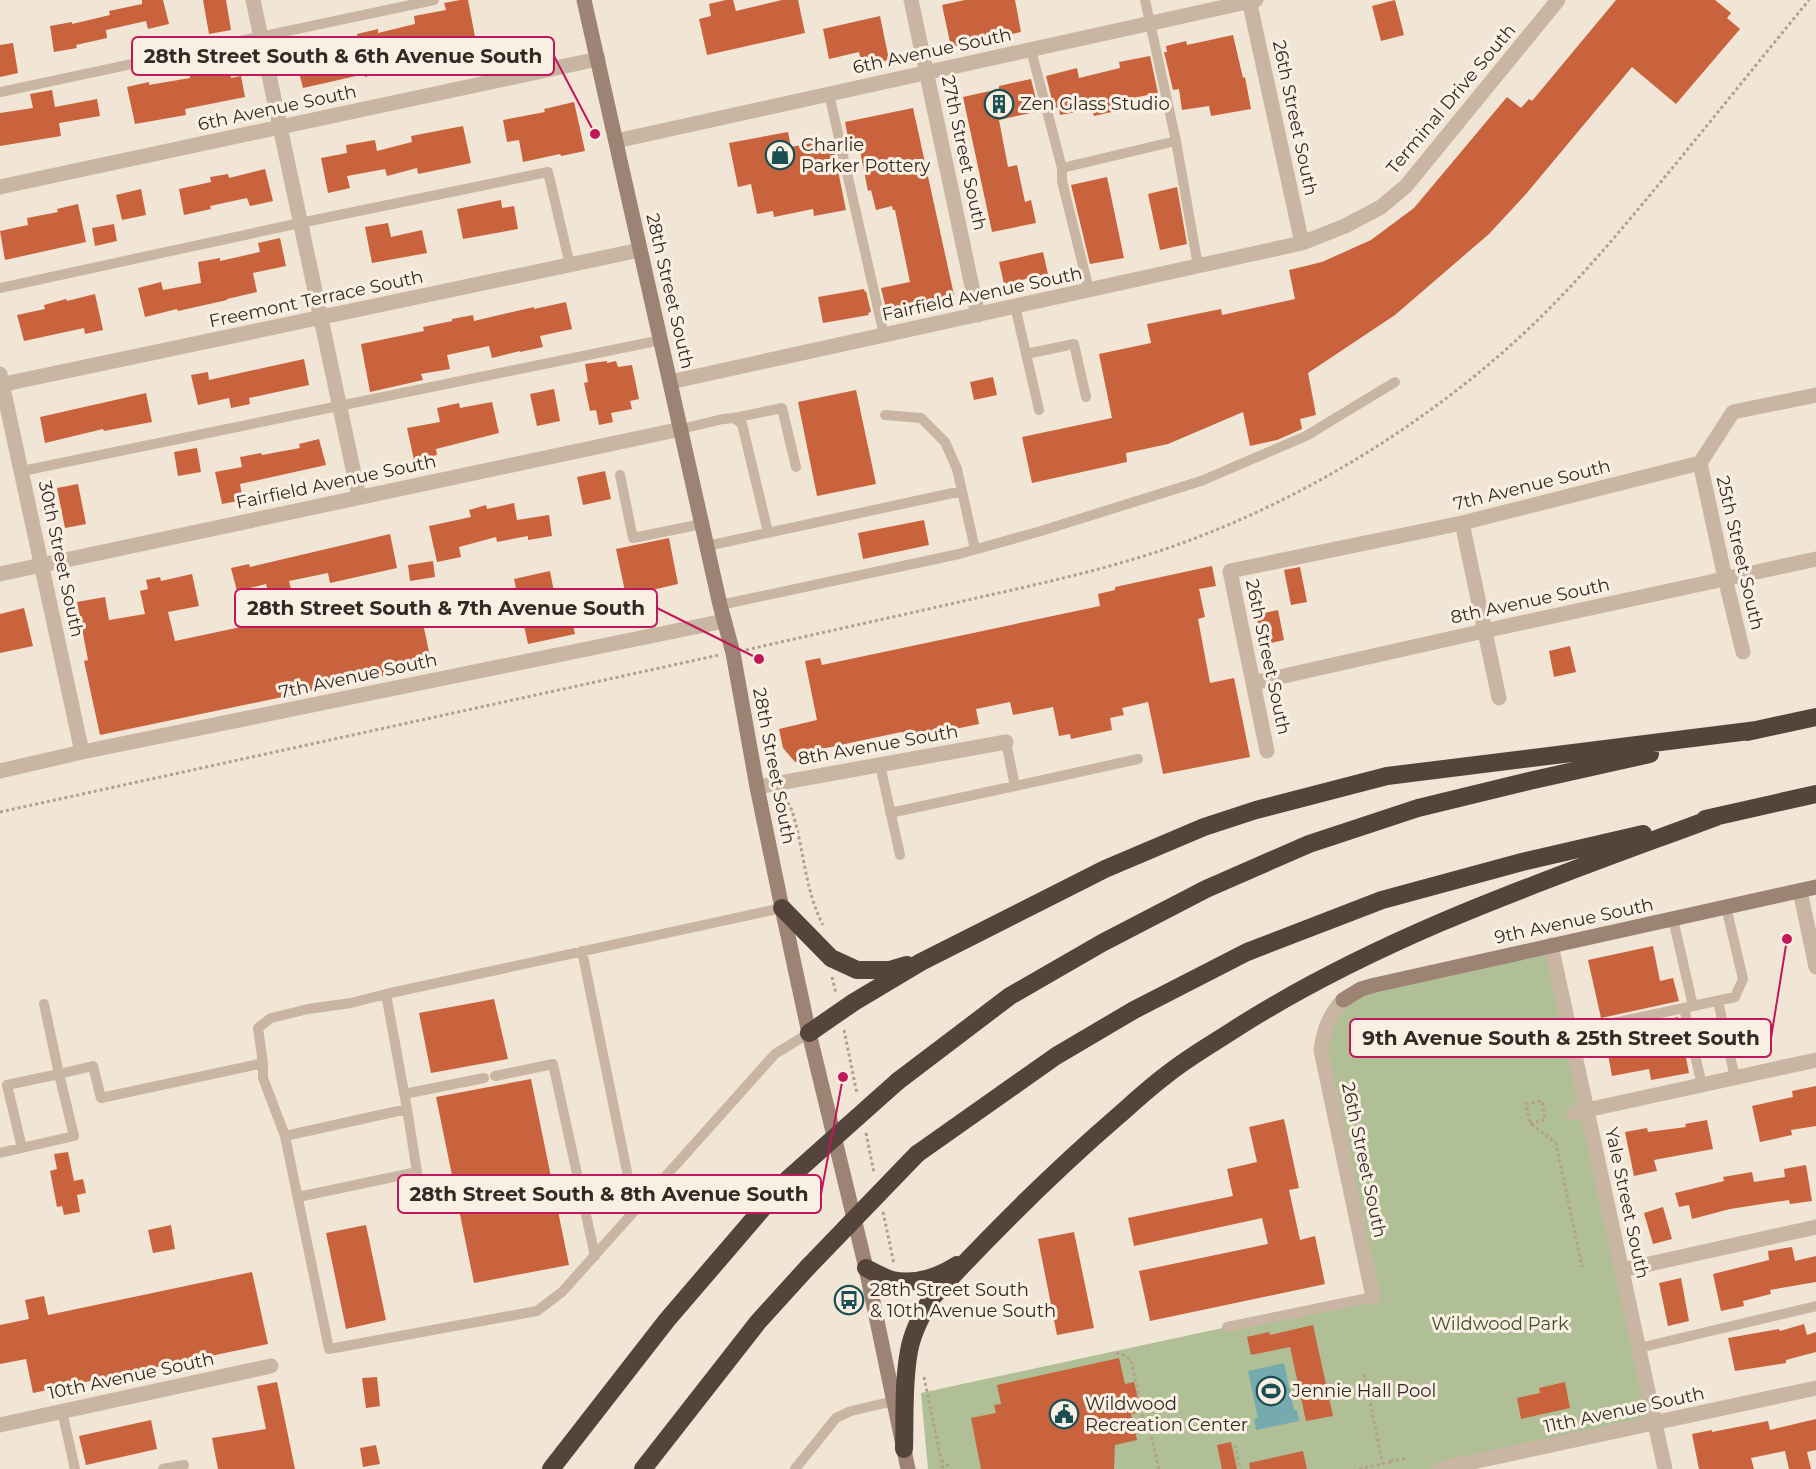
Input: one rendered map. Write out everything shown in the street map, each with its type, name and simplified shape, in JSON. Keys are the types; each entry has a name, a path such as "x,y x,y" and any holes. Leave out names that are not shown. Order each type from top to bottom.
{"highway":[{"path":"551,1469 667,1320 788,1179 898,1081 1010,996 1102,943 1206,889 1308,844 1418,808 1816,717"},
{"path":"809,1033 854,1002 921,962 1105,869 1204,827 1256,810 1387,776 1757,730"},
{"path":"643,1469 758,1322 917,1154 1056,1056 1134,1010 1247,952 1382,900 1522,862 1816,794"},
{"path":"904,1449 905,1386 909,1350 919,1319 930,1300 1026,1199 1166,1075 1274,1004 1332,972 1425,929 1716,817"},
{"path":"782,908 831,958 857,970 890,970 921,962"},
{"path":"866,1268 893,1280 917,1281 945,1273 967,1259"}],"street":[{"path":"253,0 359,497"},
{"name":"28th Street South","path":"584,0 720,605 733,652 757,787 782,908 809,1033 866,1268 908,1469"},
{"name":"27th Street South","path":"911,0 978,315"},
{"name":"6th Avenue South","path":"616,141 1252,0"},
{"name":"26th Street South","path":"1252,0 1302,243"},
{"name":"Terminal Drive South","path":"1302,243 1345,226 1381,207 1406,186 1558,0"},
{"name":"6th Avenue South","path":"0,187 598,59"},
{"name":"Fairfield Avenue South","path":"670,382 1302,243"},
{"name":"Freemont Terrace South","path":"1,381 321,318 640,250"},
{"name":"30th Street South","path":"1,381 82,752"},
{"path":"1700,463 1733,412 1816,395"},
{"name":"Fairfield Avenue South","path":"0,574 681,429"},
{"name":"7th Avenue South","path":"1230,571 1462,524 1700,463"},
{"name":"25th Street South","path":"1700,463 1743,652"},
{"path":"1462,524 1499,698"},
{"name":"8th Avenue South","path":"1253,683 1484,630 1816,559"},
{"name":"26th Street South","path":"1230,571 1267,751"},
{"name":"7th Avenue South","path":"0,771 82,752 724,621"},
{"name":"8th Avenue South","path":"757,787 1006,742"},
{"name":"9th Avenue South","path":"1343,1000 1375,985 1816,887"},
{"path":"1800,891 1816,967"},
{"name":"Yale Street South","path":"1551,945 1570,1032 1580,1112 1622,1270 1665,1469"},
{"name":"26th Street South","path":"1343,1000 1329,1018 1322,1050 1373,1297"},
{"path":"1580,1112 1816,1060"},
{"path":"1622,1270 1816,1227"},
{"name":"10th Avenue South","path":"0,1425 271,1366"},
{"name":"11th Avenue South","path":"1440,1469 1816,1388"}],"lane":[{"path":"0,92 434,0"},
{"path":"1145,0 1176,141 1198,266"},
{"path":"1031,50 1062,168 1062,181 1089,290"},
{"path":"829,94 884,335"},
{"path":"1062,168 1176,141"},
{"path":"0,288 548,172 570,265"},
{"path":"1015,306 1039,410"},
{"path":"22,471 661,340"},
{"path":"1026,354 1074,344 1086,397"},
{"path":"720,605 975,549 1201,481 1306,436 1395,382"},
{"path":"681,429 782,408 796,467"},
{"path":"885,415 921,418 945,442 957,469 975,549"},
{"path":"734,418 742,424 768,532"},
{"path":"620,475 633,538 702,524"},
{"path":"707,546 962,490"},
{"path":"1006,742 1015,786"},
{"path":"890,813 1138,759"},
{"path":"880,765 900,855"},
{"path":"1570,1032 1735,997 1743,980 1726,907"},
{"path":"782,908 351,1003 308,1009 271,1018 258,1028 264,1063 263,1078 285,1136 329,1349 537,1311 562,1292 775,1054 809,1033"},
{"path":"1673,919 1702,1085"},
{"path":"582,951 635,1211"},
{"path":"298,1197 417,1172 386,994"},
{"path":"1718,1001 1735,1078"},
{"path":"0,1153 74,1137 44,1004"},
{"path":"22,1148 7,1085 93,1066 101,1098 264,1063"},
{"path":"404,1094 554,1064 595,1256"},
{"path":"285,1136 407,1109"},
{"path":"1227,1327 1373,1297"},
{"path":"1639,1348 1816,1306"},
{"path":"795,1469 836,1418 851,1411 894,1401"},
{"path":"62,1411 75,1469"},
{"path":"164,1469 184,1465"}],"path":[{"path":"0,812 717,656"},
{"path":"782,783 786,801 793,811 813,899 827,931"},
{"path":"1530,1123 1545,1120 1542,1101 1526,1104 1530,1123 1556,1143 1582,1267"},
{"path":"1116,1353 1124,1354 1131,1360 1146,1432"},
{"path":"923,1374 943,1469"},
{"path":"1364,1374 1383,1464"},
{"path":"1138,1433 1150,1431 1159,1469"},
{"path":"1235,1445 1240,1469"},
{"path":"1359,1469 1408,1458"},
{"path":"941,1459 951,1469"}],"green space":[{"name":"Wildwood Park","path":"1551,945 1655,1423 1440,1469 928,1469 921,1393 1373,1297 1323,1058 1343,1000"}],"water":[{"name":"Jennie Hall Pool","path":"1284,1363 1294,1410 1297,1410 1299,1421 1256,1430 1254,1419 1258,1418 1248,1371"}],"building":[{"path":"142,0 163,0 169,24 148,29 146,21 106,30 107,38 76,45 77,48 54,52 50,26 72,22 72,24 110,15 109,11 142,4"},
{"path":"203,0 226,0 231,30 209,34"},
{"path":"468,0 477,47 453,51 451,40 413,48 416,58 385,65 386,72 365,77 365,74 303,88 293,50 318,43 321,55 359,47 357,34 378,29 378,33 415,24 414,16 446,10 444,3"},
{"path":"733,0 736,11 782,0 798,0 805,33 707,55 699,19 711,16 709,4"},
{"path":"965,0 1015,0 1021,32 951,47 942,5"},
{"path":"1395,0 1404,35 1381,41 1372,6"},
{"path":"1616,0 1715,0 1731,13 1727,18 1740,29 1676,104 1632,67 1526,194 1489,234 1395,315 1308,373 1316,415 1300,419 1302,429 1277,440 1250,446 1243,412 1168,444 1126,453 1127,462 1032,483 1022,437 1112,418 1099,354 1151,343 1147,324 1221,309 1222,315 1295,299 1289,270 1322,262 1371,240 1414,208 1507,97 1521,108 1529,99 1532,101"},
{"path":"880,16 889,60 862,66 859,52 829,59 823,29"},
{"path":"1233,35 1251,109 1211,116 1209,106 1182,110 1179,89 1173,90 1164,52 1167,52 1166,46 1186,41 1187,45"},
{"path":"13,43 18,73 0,77 0,45"},
{"path":"1150,56 1158,93 1123,100 1125,109 1094,116 1092,109 1060,115 1059,107 1054,108 1046,76 1077,68 1079,78 1120,68 1119,62"},
{"path":"210,66 210,71 229,67 231,78 241,76 245,97 185,109 186,115 135,124 127,87 149,82 149,85 190,78 189,70"},
{"path":"1031,79 1039,111 999,120 1008,167 1017,165 1025,202 1031,200 1036,223 992,232 963,97"},
{"path":"52,90 55,107 97,99 100,116 59,123 61,136 0,146 0,113 33,108 30,94"},
{"path":"574,102 585,151 523,162 519,140 507,142 503,120 545,112 544,109"},
{"path":"913,108 954,295 886,309 881,288 910,282 895,210 892,206 876,210 871,190 868,191 860,151 851,153 845,122"},
{"path":"463,126 471,163 418,174 417,168 387,176 385,169 347,176 350,188 328,193 321,158 347,153 346,145 375,140 377,151 412,142 411,136"},
{"path":"788,132 791,147 823,141 825,153 834,151 846,210 814,216 813,209 774,217 773,211 757,214 751,184 738,187 729,143"},
{"path":"265,169 273,201 250,206 247,198 210,206 211,209 184,215 179,189 211,182 210,177 228,174 229,178"},
{"path":"1107,177 1124,258 1090,264 1071,185"},
{"path":"1177,187 1187,244 1160,250 1148,194"},
{"path":"141,189 146,215 122,220 116,195"},
{"path":"501,200 502,208 514,206 518,229 463,239 457,209"},
{"path":"78,204 86,242 5,260 0,231 28,225 27,218 58,212 57,209"},
{"path":"388,223 391,237 422,230 427,253 372,263 365,227"},
{"path":"114,224 117,241 95,246 92,228"},
{"path":"280,238 286,266 253,273 257,292 145,317 138,288 161,282 163,290 201,283 198,262 220,258 220,261 260,252 258,243"},
{"path":"1043,252 1048,274 1004,284 999,262"},
{"path":"864,289 871,312 868,313 869,315 823,323 818,297"},
{"path":"95,294 103,330 85,334 84,328 24,341 17,315 45,309 44,305 66,299 67,301"},
{"path":"566,302 572,329 540,336 543,347 492,358 489,346 447,355 450,369 421,374 423,380 370,392 361,344 424,331 423,327 452,321 452,319 473,315 474,321"},
{"path":"304,359 309,385 249,398 250,404 231,408 229,398 198,405 191,375 208,372 209,380"},
{"path":"607,361 607,363 616,361 618,367 632,365 639,399 630,401 632,409 611,413 613,422 599,425 596,410 590,411 584,383 588,382 585,364"},
{"path":"993,377 997,395 974,400 970,382"},
{"path":"554,389 560,421 537,426 530,394"},
{"path":"856,390 876,484 817,496 798,402"},
{"path":"146,393 152,422 104,431 103,429 45,443 40,417"},
{"path":"492,402 499,433 436,449 437,455 414,460 407,428 440,422 437,408 459,403 460,408"},
{"path":"319,439 326,465 240,484 243,500 222,504 215,472 242,467 240,457 300,448 299,444"},
{"path":"197,448 201,472 178,476 174,452"},
{"path":"605,471 611,499 583,505 577,477"},
{"path":"78,484 86,524 65,528 57,488"},
{"path":"514,503 517,520 549,515 552,536 528,540 528,536 497,542 496,537 459,547 461,557 437,562 429,526 471,517 469,510 486,505 487,509"},
{"path":"924,520 929,545 863,559 858,533"},
{"path":"390,534 397,568 330,583 328,573 289,581 292,593 270,599 266,584 237,591 231,568 249,564 250,567"},
{"path":"669,538 678,584 626,596 616,549"},
{"path":"433,561 435,577 410,581 408,565"},
{"path":"1212,566 1216,586 1199,589 1205,617 1198,619 1210,683 1234,678 1250,757 1163,774 1148,702 1122,708 1124,715 1110,718 1112,730 1071,739 1070,734 1059,736 1053,707 1013,715 1010,702 976,709 979,724 907,739 906,733 901,732 817,750 818,758 795,762 783,748 779,729 817,720 805,661 820,658 822,665 1100,606 1098,594 1115,590 1115,587"},
{"path":"1300,567 1307,602 1291,605 1284,570"},
{"path":"550,571 560,624 572,621 575,634 528,644 514,579"},
{"path":"192,574 199,606 168,612 175,641 416,590 432,666 100,735 84,661 88,660 77,602 105,597 109,620 145,614 140,591 148,589 146,580 160,577 161,581"},
{"path":"24,608 33,646 0,653 0,614"},
{"path":"1278,610 1284,640 1262,645 1256,615"},
{"path":"1570,646 1576,672 1554,677 1549,651"},
{"path":"1653,946 1660,981 1673,978 1679,1001 1601,1018 1588,960"},
{"path":"494,999 508,1059 431,1073 419,1013"},
{"path":"1678,1017 1689,1073 1651,1080 1649,1069 1612,1076 1604,1033"},
{"path":"531,1079 569,1265 474,1283 436,1097"},
{"path":"1816,1086 1816,1126 1791,1130 1792,1135 1760,1142 1752,1106 1793,1097 1792,1091"},
{"path":"1284,1119 1299,1188 1289,1190 1300,1240 1315,1236 1325,1284 1150,1321 1139,1271 1268,1244 1262,1218 1134,1246 1128,1218 1233,1196 1227,1169 1257,1162 1249,1127"},
{"path":"1707,1120 1713,1149 1654,1160 1657,1171 1634,1176 1625,1132 1647,1128 1648,1132 1686,1127 1685,1124"},
{"path":"68,1152 74,1181 83,1179 86,1193 77,1195 80,1212 64,1215 62,1206 57,1207 50,1171 57,1169 54,1154"},
{"path":"1806,1165 1812,1201 1790,1204 1789,1200 1730,1209 1692,1219 1689,1205 1679,1207 1675,1193 1724,1181 1723,1177 1752,1172 1754,1182 1785,1177 1784,1169"},
{"path":"1663,1207 1672,1239 1653,1244 1644,1213"},
{"path":"171,1225 175,1249 153,1253 148,1230"},
{"path":"366,1225 386,1320 346,1329 326,1233"},
{"path":"1074,1232 1094,1328 1057,1335 1038,1239"},
{"path":"1792,1247 1795,1261 1816,1256 1816,1282 1770,1290 1771,1294 1743,1301 1744,1306 1721,1311 1713,1274 1769,1260 1768,1251"},
{"path":"252,1272 268,1344 33,1393 26,1359 0,1364 0,1325 29,1319 25,1300 44,1296 48,1315"},
{"path":"1681,1278 1689,1321 1668,1326 1659,1283"},
{"path":"1804,1324 1807,1335 1816,1332 1816,1352 1786,1360 1786,1363 1735,1371 1728,1338 1779,1329 1780,1331"},
{"path":"1313,1325 1333,1416 1306,1421 1290,1347 1251,1355 1247,1337 1269,1332 1270,1335"},
{"name":"Wildwood Recreation Center","path":"1119,1358 1125,1384 1134,1382 1141,1412 1131,1414 1137,1440 1115,1445 1114,1469 981,1469 971,1418 996,1413 994,1405 1001,1404 997,1385"},
{"path":"377,1377 380,1406 366,1408 362,1378"},
{"path":"277,1382 295,1469 218,1469 212,1438 266,1429 257,1386"},
{"path":"1565,1382 1570,1408 1521,1419 1517,1398 1540,1393 1539,1388"},
{"path":"1816,1419 1816,1450 1807,1452 1811,1469 1789,1469 1785,1451 1751,1458 1754,1469 1699,1469 1692,1434 1768,1421 1770,1430"},
{"path":"151,1420 157,1449 86,1465 79,1436"},
{"path":"1231,1442 1237,1469 1222,1469 1217,1445"},
{"path":"376,1445 380,1464 363,1467 360,1448"},
{"path":"1303,1451 1307,1469 1250,1469 1249,1463"}],"place":[{"name":"Zen Glass Studio","path":"999,104"},
{"name":"28th Street South & 6th Avenue South","path":"595,134"},
{"name":"Charlie Parker Pottery","path":"780,155"},
{"name":"28th Street South & 7th Avenue South","path":"759,659"},
{"name":"9th Avenue South & 25th Street South","path":"1787,939"},
{"name":"28th Street South & 8th Avenue South","path":"843,1077"},
{"name":"28th Street South & 10th Avenue South","path":"849,1300"},
{"name":"Jennie Hall Pool","path":"1271,1391"},
{"name":"Wildwood Recreation Center","path":"1064,1414"}]}
